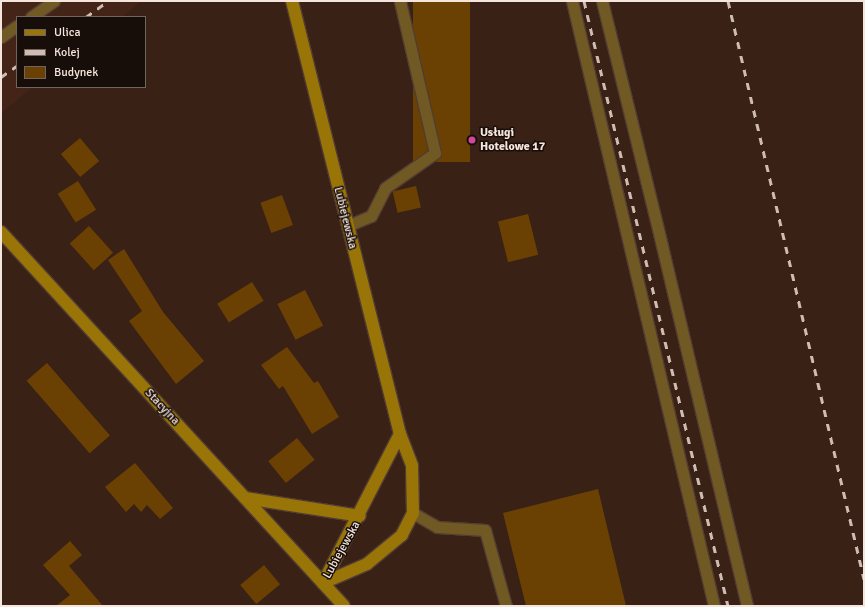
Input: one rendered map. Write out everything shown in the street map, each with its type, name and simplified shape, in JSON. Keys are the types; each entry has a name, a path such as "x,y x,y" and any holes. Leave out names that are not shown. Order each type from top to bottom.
{"main road":[{"name":"Lubiejewska","path":"292,1 400,434 412,466 413,513 402,535 367,564 323,584"},
{"name":"Stacyjna","path":"1,232 323,584"},
{"name":"Lubiejewska","path":"323,584 360,516 400,434"},
{"name":"Lubiejewska","path":"245,498 360,516"},
{"name":"Lubiejewska","path":"323,584 344,606"}],"lane":[{"path":"32,16 54,1"},
{"path":"347,226 371,216 385,188 435,153 400,1"},
{"path":"572,1 714,606"},
{"path":"602,1 747,606"},
{"path":"1,37 16,27"},
{"path":"413,513 437,527 485,530 506,606"}],"shaded area":[{"path":"1,1 142,1 123,16 16,16 16,88 32,88 1,113"}],"building":[{"path":"413,1 470,1 470,162 413,162"},
{"path":"80,138 99,161 80,177 61,154"},
{"path":"78,181 96,210 76,223 58,194"},
{"path":"416,186 421,207 398,213 393,191"},
{"path":"282,195 293,225 271,233 260,203"},
{"path":"528,214 538,255 508,262 498,221"},
{"path":"89,226 113,253 94,270 70,243"},
{"path":"124,249 163,312 204,361 176,384 129,321 142,311 108,260"},
{"path":"252,282 264,301 229,322 217,304"},
{"path":"305,290 323,326 296,340 277,304"},
{"path":"287,347 314,383 318,381 339,417 312,434 283,386 279,389 261,365"},
{"path":"47,363 110,435 90,453 27,381"},
{"path":"297,438 315,460 286,483 268,461"},
{"path":"135,463 173,508 160,519 147,505 141,512 134,504 126,512 105,487"},
{"path":"598,489 626,606 526,606 503,513"},
{"path":"70,541 82,555 69,566 103,606 56,606 70,595 43,565"},
{"path":"264,565 280,584 256,604 240,585"}],"railway":[{"path":"87,16 108,1"},
{"path":"584,1 728,606"},
{"path":"728,1 864,579"},
{"path":"1,77 16,67"}],"place":[{"name":"Usługi Hotelowe 17","path":"472,140"}]}
